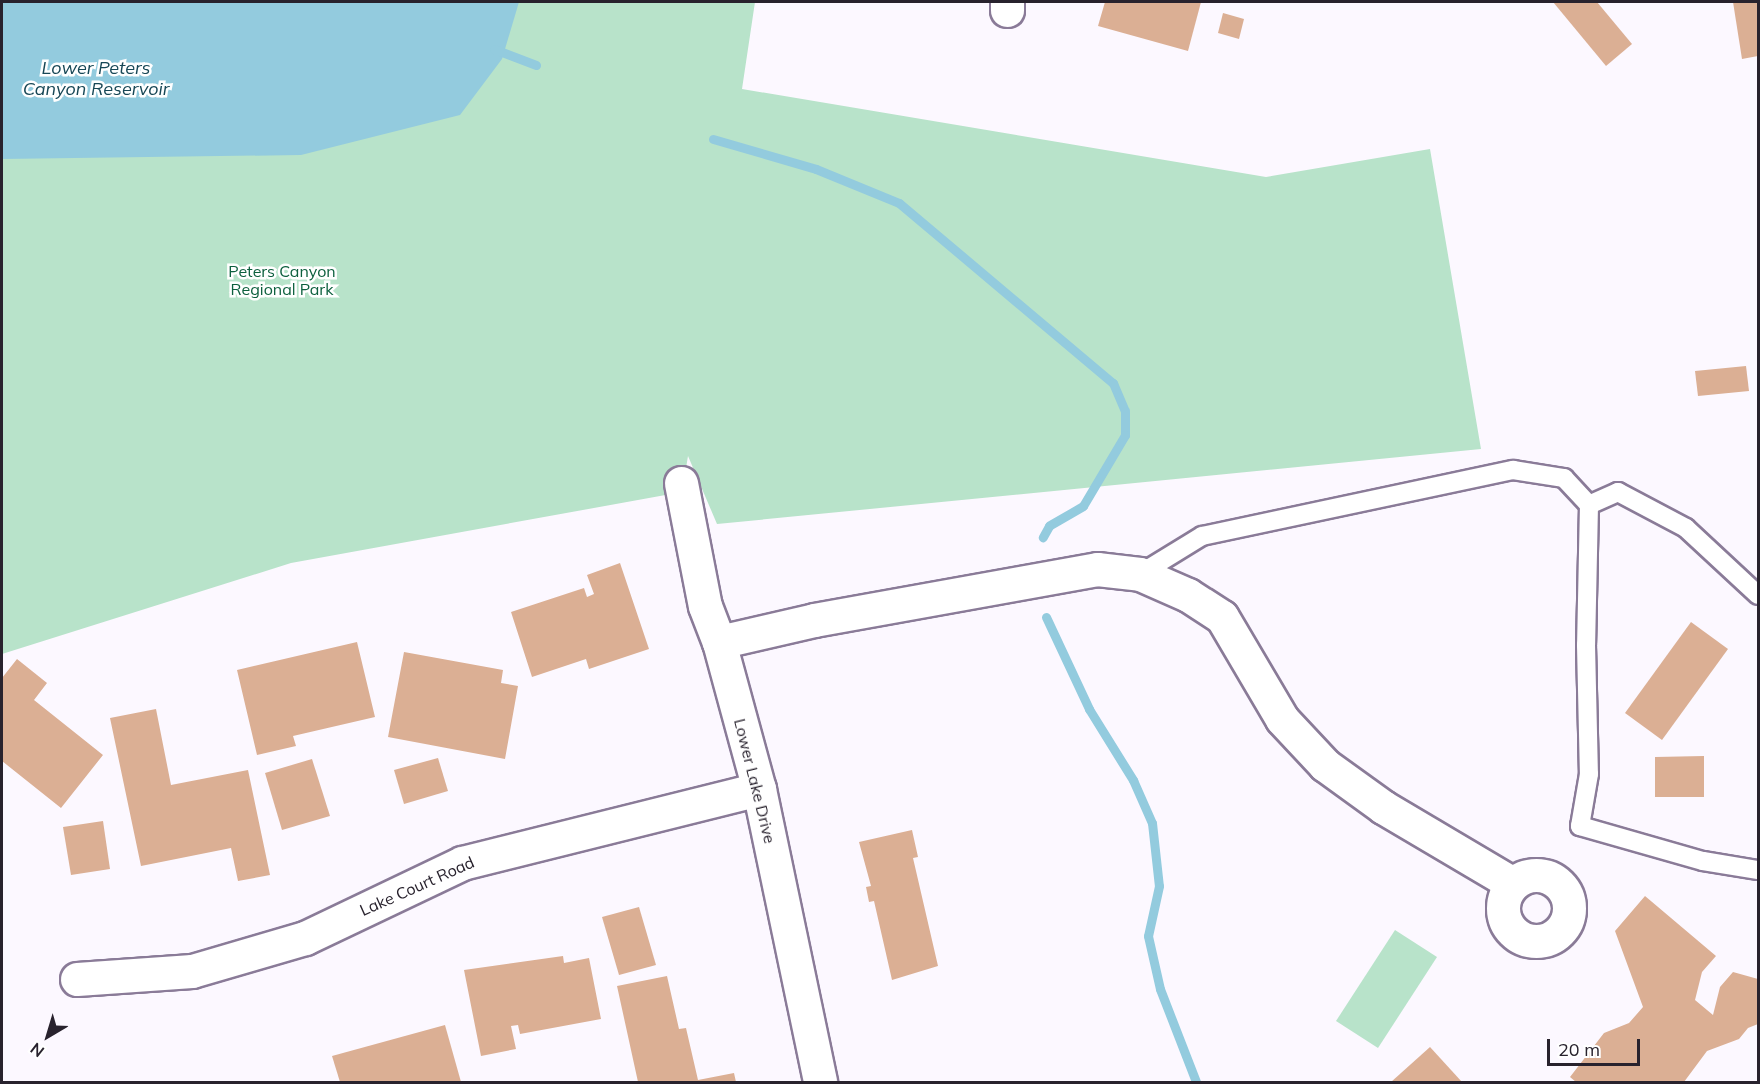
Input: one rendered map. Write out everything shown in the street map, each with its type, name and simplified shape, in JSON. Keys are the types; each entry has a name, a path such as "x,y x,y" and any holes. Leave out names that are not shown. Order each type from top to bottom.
{"street":[{"name":"Lower Lake Drive","path":"681,483 705,606 719,642 759,789 820,1083"},
{"path":"719,642 814,620 1096,569 1140,574 1188,595 1222,617 1282,719 1325,765 1383,807 1513,884"},
{"name":"Lake Court Road","path":"76,979 192,971 305,938 462,863 759,789"}],"lane":[{"path":"1140,574 1202,536 1513,470 1564,477 1589,505 1586,645 1589,774 1580,826 1703,861 1758,870"},
{"path":"1589,505 1618,492 1686,528 1758,595"}],"green space":[{"name":"Peters Canyon Regional Park","path":"2,2 755,2 742,89 1266,177 1430,149 1481,449 717,524 688,456 682,492 291,563 2,654"},
{"path":"1395,930 1437,957 1378,1048 1336,1021"}],"water":[{"name":"Lower Peters Canyon Reservoir","path":"2,2 519,2 502,59 460,115 301,155 2,159"}],"building":[{"path":"1105,2 1201,2 1188,51 1098,26"},
{"path":"1553,2 1597,2 1632,44 1606,66"},
{"path":"1733,2 1758,2 1758,56 1742,59"},
{"path":"1223,13 1244,19 1239,39 1218,33"},
{"path":"1746,366 1749,391 1698,396 1695,371"},
{"path":"620,563 649,649 589,669 586,659 532,677 511,612 584,588 587,597 594,594 587,575"},
{"path":"1691,622 1728,649 1662,740 1625,713"},
{"path":"357,642 375,717 293,736 296,746 257,755 237,670"},
{"path":"404,652 503,670 501,683 518,686 505,759 388,737"},
{"path":"17,659 47,683 34,700 103,755 61,808 2,761 2,678"},
{"path":"156,709 171,785 248,770 270,875 238,881 231,848 141,866 110,718"},
{"path":"1704,756 1704,797 1655,797 1655,757"},
{"path":"438,758 448,791 404,804 394,770"},
{"path":"312,759 330,816 282,830 265,773"},
{"path":"103,821 110,869 71,875 63,827"},
{"path":"912,830 918,857 913,858 938,966 892,980 874,901 869,902 866,887 871,886 859,842"},
{"path":"1645,896 1716,956 1702,972 1695,1000 1713,1015 1720,987 1733,972 1758,979 1758,1024 1748,1028 1739,1039 1707,1051 1684,1082 1576,1082 1570,1077 1604,1033 1629,1023 1643,1007 1615,931"},
{"path":"639,907 656,965 619,975 602,917"},
{"path":"563,956 564,963 589,958 601,1019 520,1034 518,1025 511,1026 516,1049 481,1056 464,970"},
{"path":"667,976 679,1029 686,1028 698,1080 734,1073 736,1082 638,1082 617,986"},
{"path":"445,1025 461,1082 340,1082 332,1056"},
{"path":"1430,1047 1462,1082 1391,1082"}],"waterway":[{"path":"494,49 536,65"},
{"path":"713,139 816,169 899,203 1113,383 1125,411 1125,435 1083,506 1049,526 1043,537"},
{"path":"1046,617 1089,709 1133,780 1152,823 1159,886 1148,936 1160,989 1196,1082"}]}
